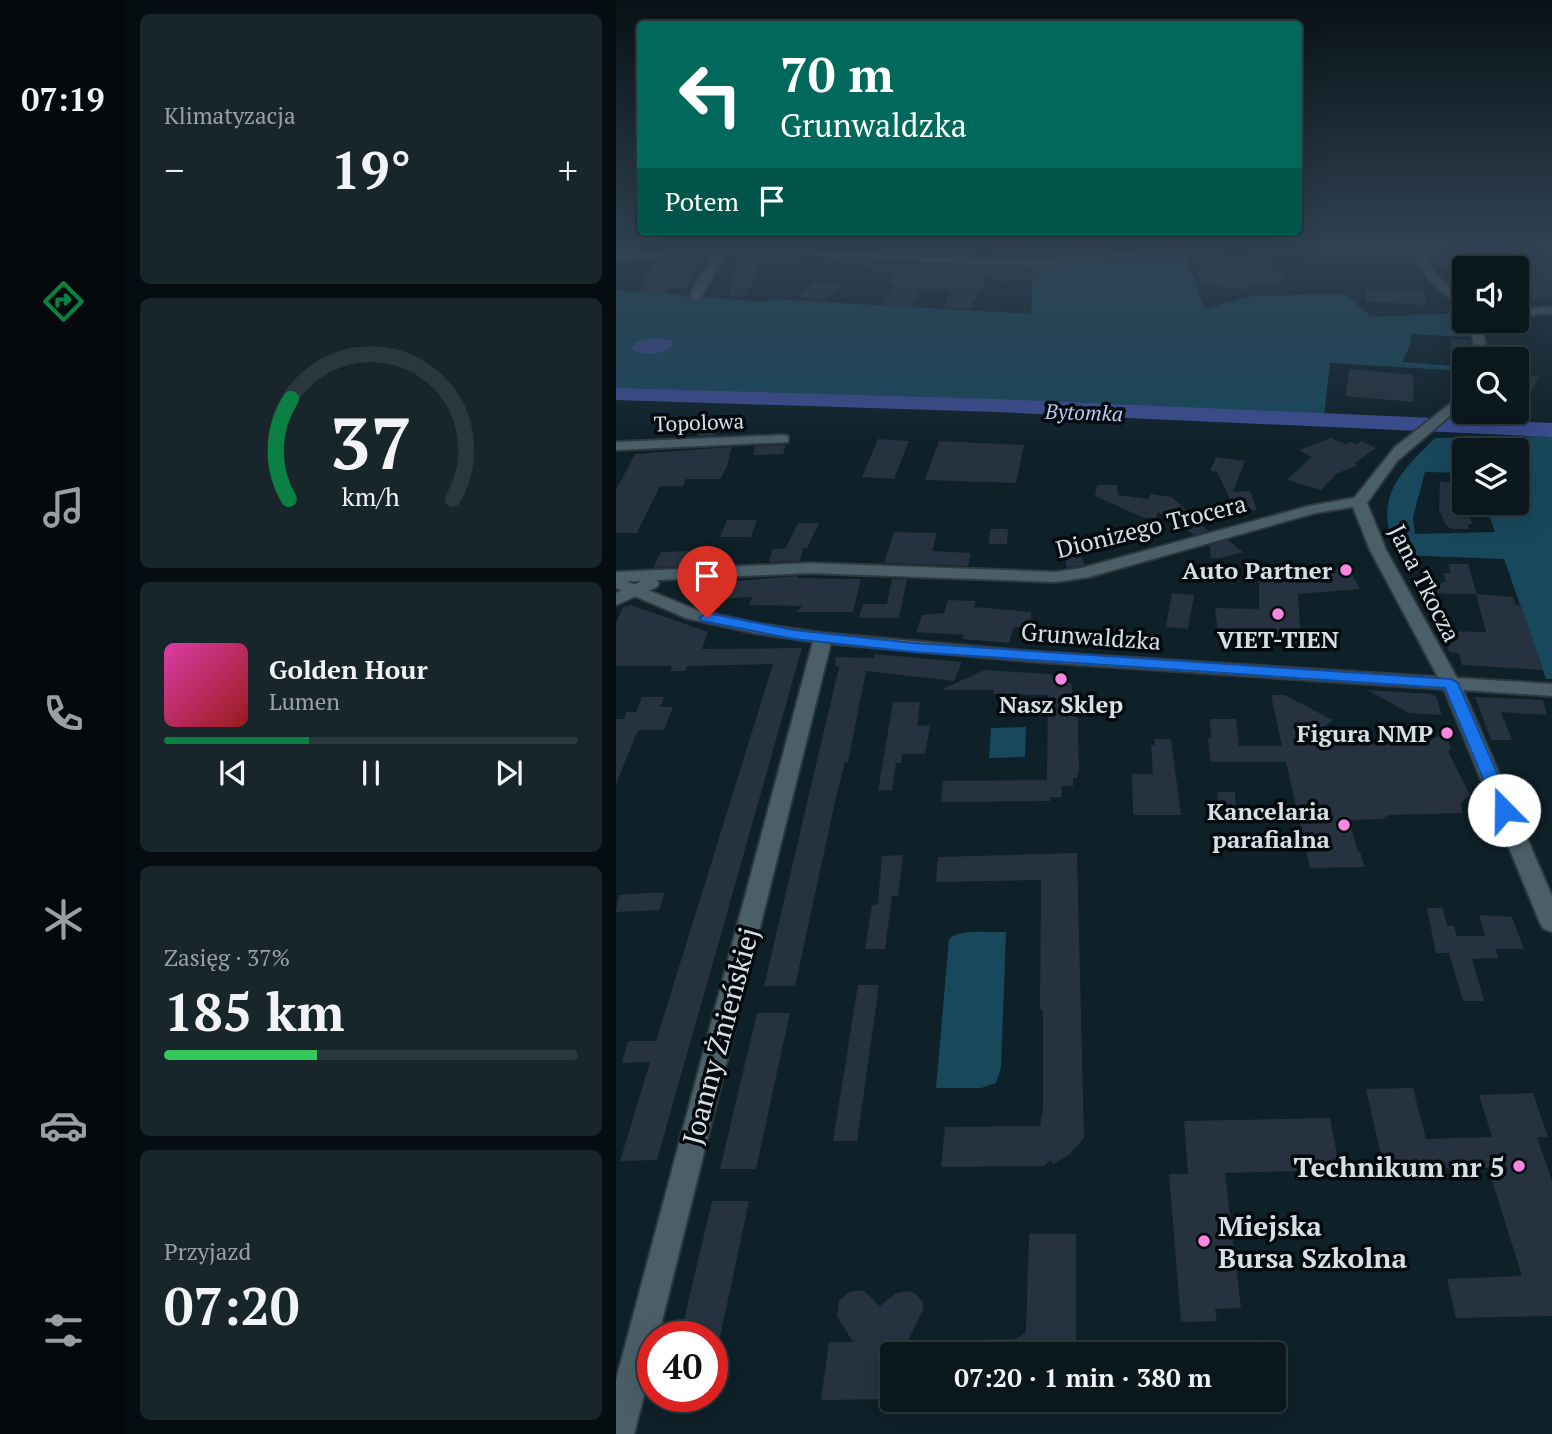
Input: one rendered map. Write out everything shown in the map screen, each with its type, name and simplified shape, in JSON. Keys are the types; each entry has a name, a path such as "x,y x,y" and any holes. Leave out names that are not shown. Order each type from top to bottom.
{"street":[{"path":"1359,502 1370,492 1380,472 1393,457 1452,406"},
{"name":"Topolowa","path":"616,446 783,439"},
{"name":"Dionizego Trocera","path":"616,580 675,574 808,568 1056,577 1083,573 1324,506 1359,502"},
{"name":"Jana Tkocza","path":"1359,502 1378,550 1451,683 1552,923"},
{"name":"Dionizego Trocera","path":"616,600 635,589 675,574"},
{"name":"Grunwaldzka","path":"616,580 692,614 754,628 823,638 1039,657 1552,690"},
{"name":"Joanny Żnieńskiej","path":"618,1434 823,638"}],"shaded area":[{"path":"616,315 1452,315 1452,333 1467,333 1469,337 1411,334 1410,345 1402,362 1452,366 1452,370 1330,363 1324,416 826,396 616,391"},
{"path":"1552,436 1552,679 1546,679 1504,559 1398,555 1387,519 1388,504 1392,490 1410,464 1435,438"},
{"path":"1026,727 1025,757 989,758 991,728"},
{"path":"968,932 1006,932 1001,1068 996,1083 981,1088 936,1088 949,939"}],"water":[{"path":"655,338 672,340 674,345 653,354 632,349 636,342"}],"building":[{"path":"1451,338 1470,340 1471,347 1452,347 1451,352"},
{"path":"1349,369 1413,375 1413,402 1346,396"},
{"path":"1529,375 1539,377 1529,396"},
{"path":"723,416 715,435 698,436 703,417"},
{"path":"1331,438 1346,444 1361,441 1376,448 1355,463 1358,465 1336,474 1321,490 1287,480 1311,457 1299,450"},
{"path":"878,439 909,441 894,479 862,477"},
{"path":"939,441 1024,445 1016,483 925,480"},
{"path":"786,445 783,454 753,455 755,446"},
{"path":"732,447 720,479 686,479 683,486 660,486 637,533 616,533 616,490 635,454"},
{"path":"1216,457 1245,461 1233,492 1250,491 1257,510 1235,510 1217,472 1210,471"},
{"path":"1440,481 1452,483 1452,515 1468,515 1473,524 1467,525 1470,529 1451,529 1439,510"},
{"path":"1097,485 1117,485 1118,495 1148,499 1151,494 1172,497 1208,531 1194,535 1178,524 1177,518 1167,518 1158,512 1156,518 1144,518 1095,496"},
{"path":"727,520 757,520 751,537 720,537"},
{"path":"798,523 819,523 807,548 803,548 800,561 769,562 772,549 785,549"},
{"path":"990,529 1008,529 1007,544 989,544"},
{"path":"894,532 937,533 932,551 971,553 968,566 884,563"},
{"path":"1228,540 1243,552 1211,558 1210,545"},
{"path":"1080,549 1084,565 1067,568 1063,550"},
{"path":"693,551 687,566 653,568 661,552"},
{"path":"1448,564 1468,564 1477,594 1513,597 1516,605 1521,605 1543,670 1462,665 1459,653 1449,652 1444,631 1486,632 1476,594 1415,593 1446,581 1443,573 1451,573"},
{"path":"1349,568 1360,589 1298,594 1301,644 1259,642 1259,636 1218,633 1215,608 1259,609 1259,574"},
{"path":"798,576 797,578 861,579 853,612 797,612 802,606 749,605 752,597 719,599 722,582"},
{"path":"892,579 907,579 899,618 859,618 863,604 887,604"},
{"path":"1172,593 1194,595 1188,629 1166,627"},
{"path":"948,600 976,601 974,607 1031,612 1031,628 1014,627 1009,643 962,639 964,635 916,632 922,615 944,613"},
{"path":"631,605 708,632 702,649 802,648 657,1160 620,1161 650,1062 622,1063 628,1041 656,1041 773,664 687,666 685,671 670,671 672,666 616,666 616,623 623,607"},
{"path":"875,654 962,662 954,681 866,671 848,762 845,762 837,793 795,986 764,986 839,667 835,666 836,657 874,658"},
{"path":"984,670 1050,674 1072,684 1072,691 1077,693 1079,769 1077,778 1073,778 1073,786 1061,786 1062,797 1050,797 1050,801 941,802 943,781 1047,780 1048,695 993,694 994,690 941,690"},
{"path":"1367,690 1431,694 1436,696 1442,715 1409,713"},
{"path":"1271,695 1284,695 1333,720 1306,741 1397,738 1395,730 1422,745 1445,732 1451,749 1448,751 1470,795 1460,804 1463,813 1389,815 1382,819 1349,820 1365,867 1310,868 1286,762 1211,762 1208,739 1211,739 1210,719 1236,719 1239,746 1282,746"},
{"path":"642,697 664,697 660,707 673,707 664,730 638,730 616,784 616,719 624,719 627,712 636,712"},
{"path":"1475,697 1543,700 1547,715 1501,712 1512,740 1491,740"},
{"path":"893,702 920,702 917,726 930,725 925,754 902,754 901,763 896,763 892,790 878,791"},
{"path":"1154,739 1171,739 1181,815 1133,815 1132,774 1153,774 1151,745 1155,745"},
{"path":"1217,792 1235,792 1237,823 1220,822"},
{"path":"1077,853 1084,1138 1069,1155 1053,1164 1050,1160 1044,1166 941,1167 945,1127 1040,1126 1043,1107 1043,1010 1040,1010 1041,880 936,882 938,857"},
{"path":"903,855 898,896 892,896 885,949 865,949 872,905 878,904 882,856"},
{"path":"665,893 659,910 616,912 619,895"},
{"path":"1427,908 1443,908 1447,926 1454,926 1457,936 1485,936 1479,915 1512,917 1524,949 1495,949 1499,958 1472,959 1484,1001 1463,1001 1449,953 1436,953"},
{"path":"858,985 879,985 857,1141 833,1141"},
{"path":"757,1013 790,1013 756,1169 720,1169"},
{"path":"1413,1088 1426,1139 1492,1137 1479,1095 1533,1093 1548,1137 1537,1137 1552,1181 1552,1316 1456,1318 1447,1279 1522,1276 1488,1168 1384,1169 1366,1089"},
{"path":"1330,1118 1340,1170 1225,1173 1241,1308 1215,1309 1217,1321 1181,1322 1169,1174 1188,1174 1184,1121"},
{"path":"712,1201 749,1201 723,1321 684,1321"},
{"path":"1029,1234 1076,1234 1076,1342 880,1342 880,1399 821,1400 829,1342 853,1342 837,1316 839,1301 849,1292 863,1290 880,1306 896,1293 909,1291 916,1294 923,1302 923,1309 908,1341 1016,1339 1026,1332"}],"waterway":[{"name":"Bytomka","path":"616,394 996,405 1552,430"}],"place":[{"name":"Auto Partner","path":"1346,570"},
{"name":"VIET-TIEN","path":"1278,614"},
{"name":"Nasz Sklep","path":"1061,679"},
{"name":"Figura NMP","path":"1447,733"},
{"name":"Kancelaria parafialna","path":"1344,825"},
{"name":"Technikum nr 5","path":"1519,1166"},
{"name":"Miejska Bursa Szkolna","path":"1204,1241"}],"route":[{"path":"707,618 794,634 913,647 1451,683 1504,810"}]}
